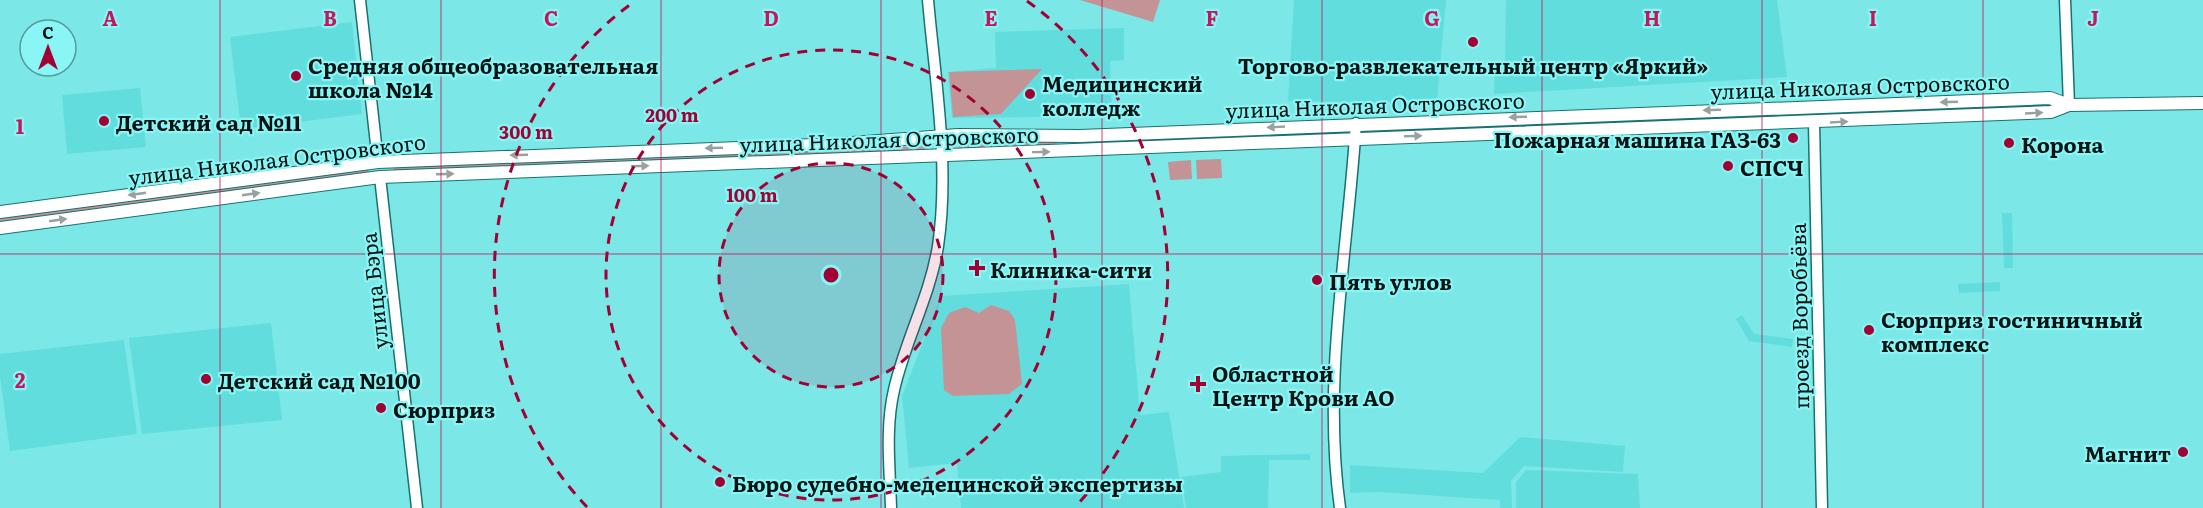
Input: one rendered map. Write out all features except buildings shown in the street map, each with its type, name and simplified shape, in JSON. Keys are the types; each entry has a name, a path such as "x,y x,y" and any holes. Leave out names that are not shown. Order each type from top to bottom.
{"main road":[{"path":"360,0 380,177"},
{"path":"891,508 891,404 901,363 931,278 942,213 940,137 928,0"},
{"path":"2065,0 2069,105"},
{"name":"улица Николая Островского","path":"0,213 378,162 839,144 958,135 1080,136 1356,123 2050,98 2069,105"},
{"name":"улица Николая Островского","path":"0,228 380,177 941,154 1080,151 1355,138 1814,123 2051,112 2069,105 2203,103"},
{"path":"1813,107 1814,123"},
{"path":"1742,109 1742,124"},
{"path":"1340,508 1333,410 1341,272 1356,123"},
{"name":"проезд Воробьёва","path":"1814,123 1822,508"},
{"path":"1080,136 1080,151"},
{"name":"улица Бэра","path":"380,177 417,508"}],"shaded area":[{"path":"1080,0 1160,0 1153,22"},
{"path":"1294,0 1446,0 1437,99 1432,103 1288,101"},
{"path":"1506,0 1777,0 1787,77 1494,94 1495,66 1505,60"},
{"name":"Средняя общеобразовательная школа №14","path":"352,22 362,114 241,129 230,37"},
{"name":"Медицинский колледж","path":"1124,28 1124,60 1110,61 1112,116 952,118 948,72 996,68 995,32"},
{"path":"1042,69 1001,114 953,117 949,72"},
{"name":"Детский сад №11","path":"140,88 146,147 67,154 62,95"},
{"path":"2049,101 2054,106 1828,115 1880,112 1901,107"},
{"path":"1719,117 1719,120 1367,132 1368,130"},
{"path":"1350,130 1351,133 1098,143 1098,141"},
{"path":"1055,141 1059,146 958,150 959,145 963,144"},
{"path":"927,146 929,150 394,172 393,169 396,166"},
{"path":"1221,159 1222,178 1197,179 1196,160"},
{"path":"1191,160 1192,179 1170,180 1168,162"},
{"path":"368,168 369,174 0,225 0,216"},
{"path":"2002,213 2012,213 2013,268 2004,268"},
{"path":"2000,282 2000,291 1959,293 1958,284"},
{"path":"1129,284 1140,415 1169,412 1184,508 961,508 957,463 909,468 902,396 941,296"},
{"path":"991,305 1009,311 1015,320 1022,384 1009,394 953,396 944,390 941,328 949,313 965,307 979,313"},
{"path":"1742,315 1754,334 1793,339 1792,347 1749,341 1736,319"},
{"name":"Детский сад №100","path":"271,323 282,420 142,434 129,338"},
{"path":"124,340 137,434 10,451 0,377 0,354"},
{"path":"1520,437 1625,446 1623,472 1524,466 1511,481 1512,508 1500,508 1500,500 1379,492 1350,493 1350,465 1483,473"},
{"path":"1310,454 1310,460 1269,460 1268,508 1186,508 1181,477 1221,472 1221,456"},
{"path":"1526,470 1638,474 1640,508 1516,508 1516,482"}],"place":[{"name":"Торгово-развлекательный центр «Яркий»","path":"1473,42"},
{"name":"Средняя общеобразовательная школа №14","path":"296,76"},
{"name":"Медицинский колледж","path":"1030,94"},
{"name":"Детский сад №11","path":"104,121"},
{"name":"Пожарная машина ГАЗ-63","path":"1793,138"},
{"name":"Корона","path":"2009,143"},
{"name":"СПСЧ","path":"1728,166"},
{"name":"Клиника-сити","path":"977,268"},
{"name":"Пять углов","path":"1317,280"},
{"name":"Сюрприз гостиничный комплекс","path":"1869,330"},
{"name":"Детский сад №100","path":"206,379"},
{"name":"Областной Центр Крови АО","path":"1198,384"},
{"name":"Сюрприз","path":"381,408"},
{"name":"Магнит","path":"2183,452"},
{"name":"Бюро судебно-медецинской экспертизы","path":"720,482"}]}
